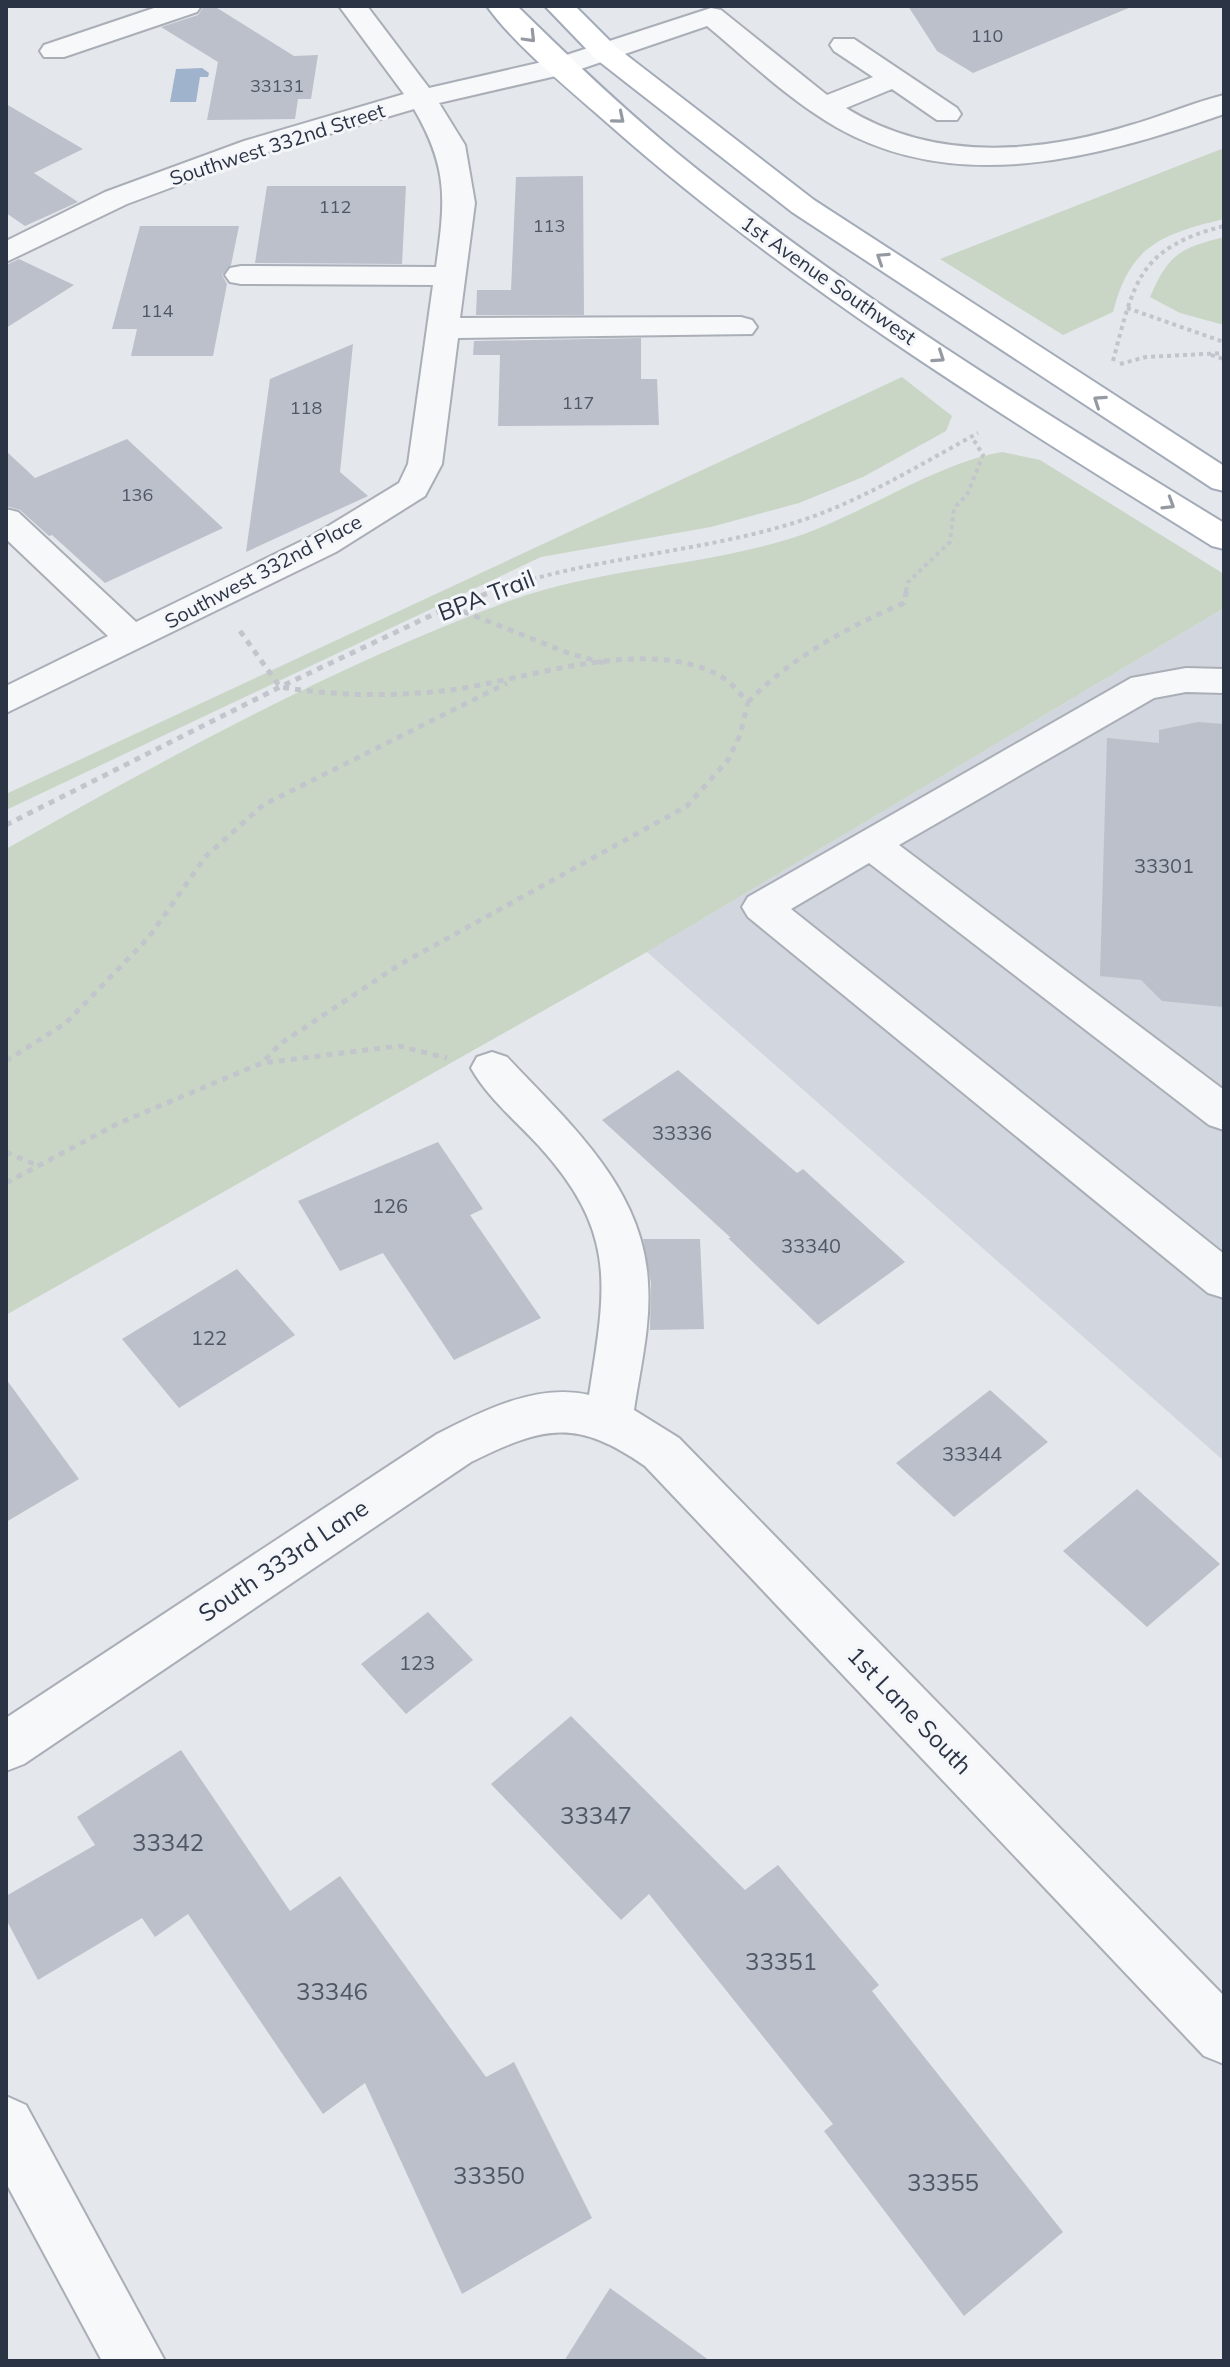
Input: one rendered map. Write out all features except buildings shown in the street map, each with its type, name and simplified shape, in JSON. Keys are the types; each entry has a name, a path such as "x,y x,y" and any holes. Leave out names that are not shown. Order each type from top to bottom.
{"main road":[{"name":"1st Avenue Southwest","path":"501,6 559,67 752,230 1008,403 1224,538"},
{"name":"1st Avenue Southwest","path":"559,6 606,53 803,206 1224,481"}],"street":[{"path":"54,51 187,6"},
{"name":"Southwest 332nd Place","path":"6,701 324,544 413,489 425,464 460,203 450,145 422,98 353,6"},
{"path":"704,11 824,107 868,132 906,148 951,155 1001,157 1103,141 1165,125 1224,104"},
{"name":"Southwest 332nd Street","path":"6,253 130,192 254,147 422,98 559,67 606,53 704,11"},
{"path":"844,45 947,114"},
{"path":"824,107 894,78"},
{"path":"241,275 450,276"},
{"path":"443,328 741,327"},
{"path":"6,520 133,639"},
{"path":"1224,681 1186,680 1144,687 762,907 1224,1280"},
{"path":"871,844 1224,1113"},
{"path":"492,1068 596,1184 613,1217 623,1250 626,1286 593,1416"},
{"name":"South 333rd Lane","path":"6,1747 454,1448 528,1415 593,1416"},
{"name":"1st Lane South","path":"593,1416 632,1429 662,1452 1224,2036"},
{"path":"6,2125 135,2361"}],"path":[{"path":"1224,226 1163,249 1152,261 1127,308 1112,366 1146,357 1224,353"},
{"path":"1127,308 1224,342"},
{"path":"1206,353 1224,359"},
{"name":"BPA Trail","path":"6,825 280,687 451,606 546,573 697,545 802,520 861,496 986,429"},
{"path":"262,1063 280,1044 399,965 687,806 719,777 737,749 748,702 777,672 795,665 836,633 904,603 908,582 950,542 954,508 967,495 981,467 983,455 972,437"},
{"path":"216,597 280,687 328,695 365,696 450,690 608,663 652,659 719,673 738,686 748,702"},
{"path":"451,606 568,653 608,663"},
{"path":"6,1061 66,1023 149,937 206,856 263,805 513,680"},
{"path":"6,1183 119,1123 262,1063 399,1046 492,1068"},
{"path":"6,1152 35,1165"}],"shaded area":[{"path":"1224,608 1224,1461 647,952"}],"green space":[{"path":"1224,148 1224,219 1183,230 1152,246 1129,271 1113,312 1063,335 940,259"},
{"path":"1224,237 1224,325 1180,313 1150,297 1163,271 1177,255 1196,245"},
{"path":"902,377 952,416 946,431 863,477 799,503 711,527 541,557 6,810 6,794"},
{"path":"1002,452 1040,460 1224,574 1224,608 647,952 6,1315 6,849 254,714 447,625 546,589 720,556 789,539 843,518 923,479 976,458"}],"water":[{"path":"202,68 209,73 208,77 200,77 196,102 170,102 176,69"}]}
